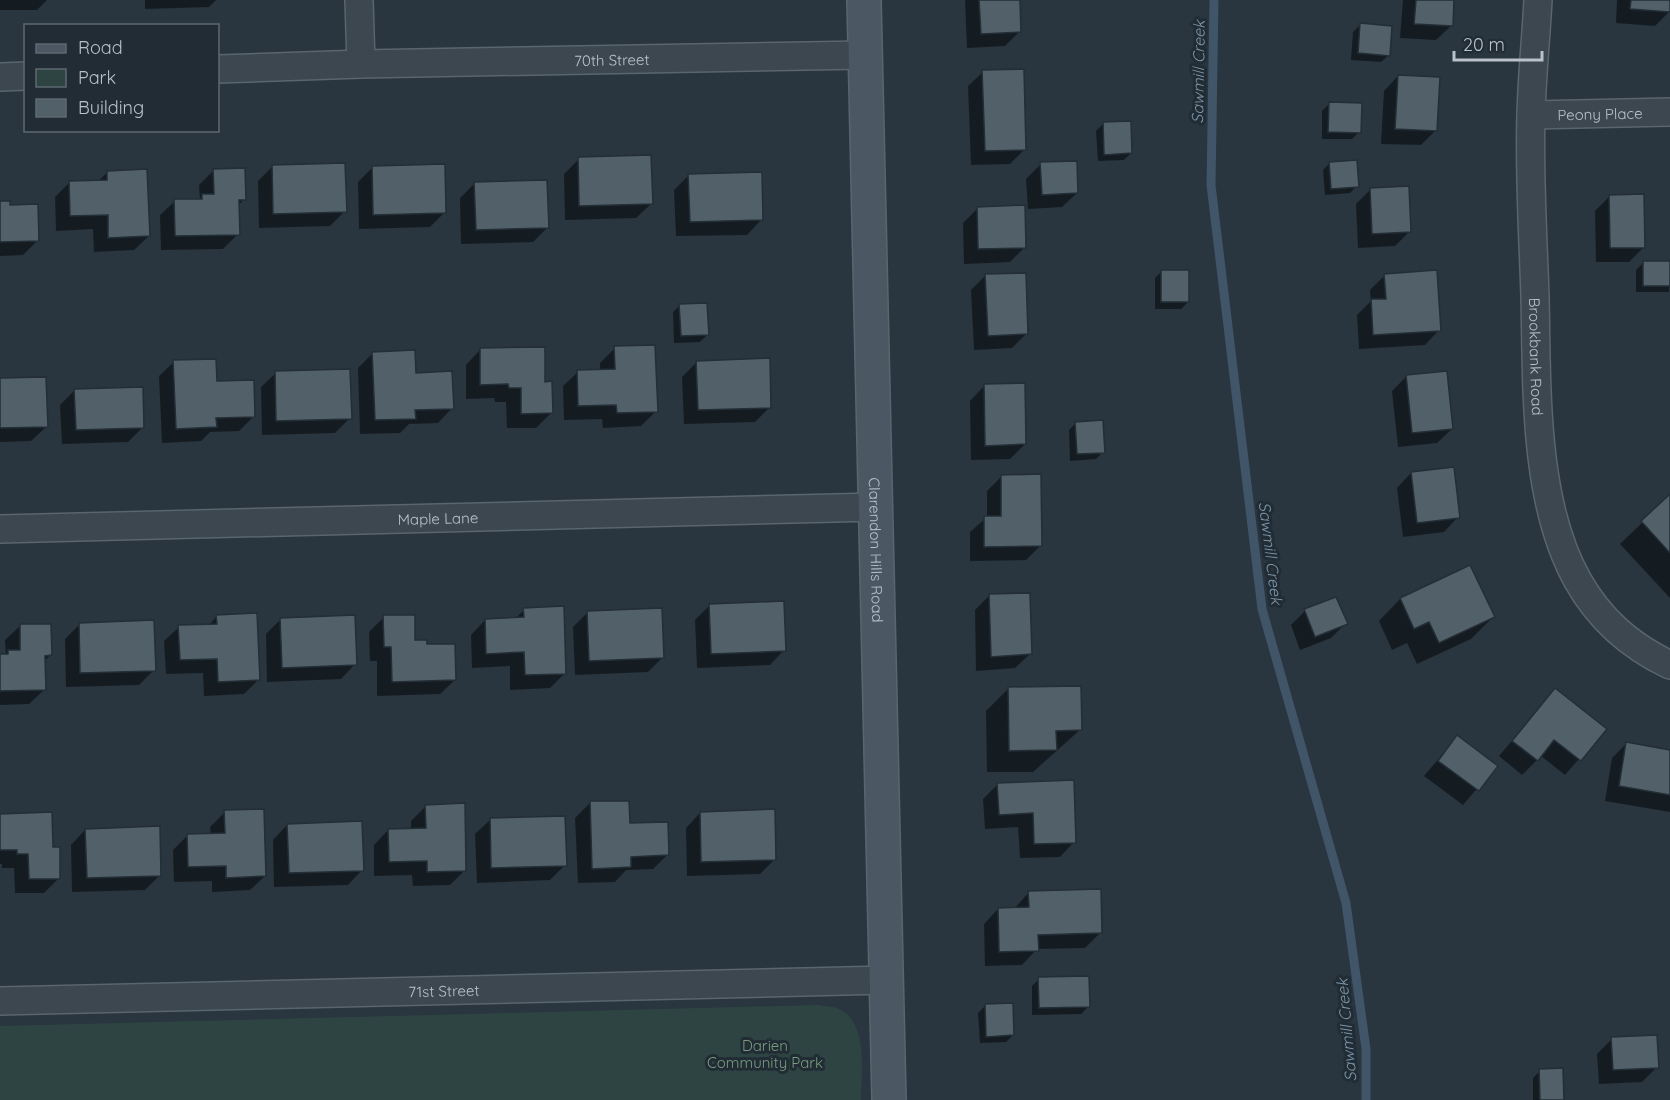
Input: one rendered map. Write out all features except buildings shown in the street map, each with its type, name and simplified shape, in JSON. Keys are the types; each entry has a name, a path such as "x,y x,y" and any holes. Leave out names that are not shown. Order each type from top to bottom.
{"street":[{"path":"359,0 361,64"},
{"name":"Clarendon Hills Road","path":"864,0 889,1100"},
{"name":"Brookbank Road","path":"1538,0 1531,115 1537,404 1540,444 1555,521 1576,579 1596,611 1618,634 1670,665"},
{"name":"70th Street","path":"219,69 361,64 865,56"},
{"path":"0,77 24,76"},
{"name":"Peony Place","path":"1531,115 1670,112"},
{"name":"Maple Lane","path":"0,529 876,507"},
{"name":"71st Street","path":"0,1001 887,980"}],"green space":[{"name":"Darien Community Park","path":"816,1005 839,1009 849,1016 855,1025 861,1050 861,1100 0,1100 0,1026"}],"waterway":[{"name":"Sawmill Creek","path":"1214,0 1211,185 1262,609 1346,903 1366,1049 1366,1100"}]}
